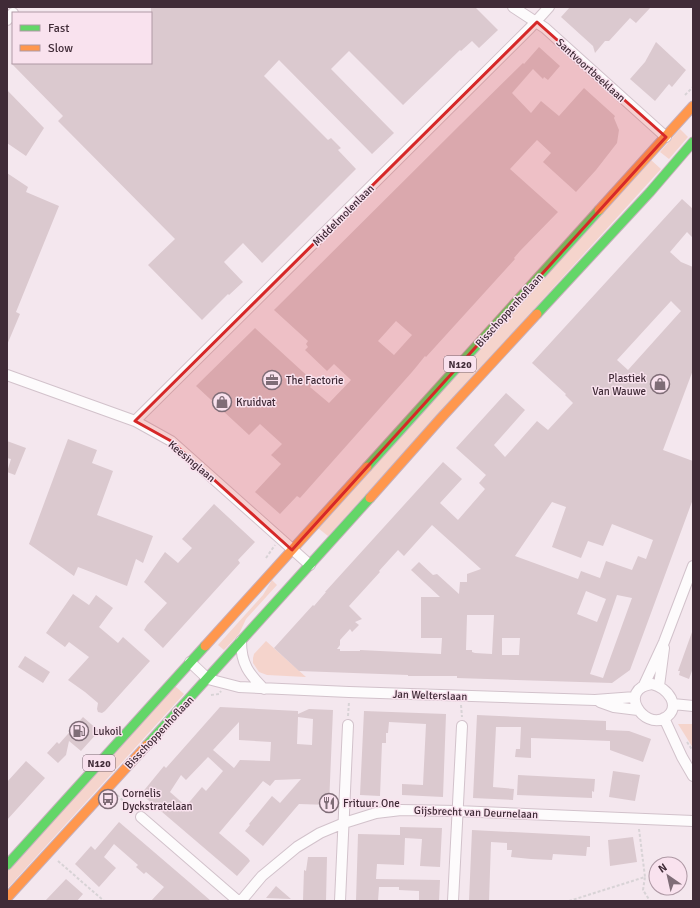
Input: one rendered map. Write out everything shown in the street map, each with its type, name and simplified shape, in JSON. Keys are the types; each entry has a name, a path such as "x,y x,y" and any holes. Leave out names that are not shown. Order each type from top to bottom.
{"main road":[{"name":"Bisschoppenhoflaan","path":"7,865 693,106"},
{"name":"Bisschoppenhoflaan","path":"7,898 208,679 441,418 650,192 693,142"}],"street":[{"name":"Santvoortbeeklaan","path":"513,7 537,22 666,137"},
{"name":"Middelmolenlaan","path":"135,422 537,22 549,7"},
{"name":"Keesinglaan","path":"7,376 135,422 171,441 292,550"},
{"path":"292,550 310,564"},
{"path":"644,685 652,684 659,686 668,693 673,704 669,714 664,718 653,719 643,715 638,710 635,703 635,697 638,690 644,685 664,642 693,566"},
{"path":"241,641 245,665 250,675 264,689"},
{"path":"659,686 664,642"},
{"name":"Jan Welterslaan","path":"190,662 208,679 239,687 264,689 595,700 635,697"},
{"name":"Jan Welterslaan","path":"595,700 614,706 638,710"},
{"path":"673,704 693,706"},
{"path":"664,718 682,757 693,776"},
{"path":"340,901 348,725"},
{"path":"453,901 462,726"},
{"name":"Gijsbrecht van Deurnelaan","path":"240,901 262,876 297,847 320,833 344,822 376,813 401,810 457,811 693,821"},
{"path":"141,817 240,901"}],"path":[{"path":"348,725 349,692"},
{"path":"461,696 462,726"},
{"path":"686,741 693,751"},
{"path":"108,788 141,817"},
{"path":"638,819 645,877 643,890 650,901"},
{"path":"58,861 104,901"},
{"path":"569,901 645,877"}],"highlighted area":[{"path":"537,22 666,137 292,550 171,441 135,421"}],"shaded area":[{"path":"680,129 688,137 669,159 660,152"},
{"path":"651,160 661,169 328,536 318,528"},
{"path":"272,580 277,585 246,619 239,634 224,650 218,645 263,595"},
{"path":"266,641 306,677 267,675 259,672 253,663 253,658 254,654"},
{"path":"175,686 184,694 7,889 7,871"},
{"path":"678,724 693,724 693,748"}],"building":[{"path":"151,7 475,7 498,30 479,48 472,41 461,51 460,50 403,105 349,51 331,69 394,133 372,154 279,60 264,76 328,140 331,138 341,148 338,150 356,169 262,263 243,243 224,262 243,282 229,295 228,294 202,320 148,265 175,239 58,121 63,116 11,63 152,64"},
{"path":"570,7 651,7 636,23 630,18 609,41 605,41 595,53 593,46 561,17"},
{"path":"656,42 686,70 672,87 669,84 655,101 630,79 645,62"},
{"path":"539,47 560,66 548,80 544,77 543,79 533,69 512,93 531,113 541,101 559,116 584,88 615,116 614,118 619,130 617,143 596,170 576,192 543,162 551,153 537,140 510,169 558,212 520,251 514,258 515,259 426,357 425,356 300,498 297,496 280,514 255,492 281,464 271,455 282,444 260,424 249,435 196,386 255,328 314,382 310,387 329,403 351,380 334,364 327,371 305,350 308,347 306,344 308,341 274,310 461,124 523,63 524,64","holes":["396,321 412,335 394,355 378,341"]},
{"path":"7,90 44,128 26,156 7,143"},
{"path":"7,173 28,187 26,192 59,206 16,312 20,314 7,345"},
{"path":"682,199 693,209 693,238 687,232 670,252 681,262 693,267 693,370 663,450 693,461 693,499 630,670 612,683 299,671 274,648 313,605 314,606 443,462 462,479 440,503 458,520 485,489 479,483 486,475 456,448 506,393 525,410 494,445 505,457 537,421 548,430 573,403 565,395 566,394 532,363","holes":["671,301 681,311 628,370 617,360","552,502 566,507 552,547 581,558 588,541 603,546 612,524 653,540 646,559 638,556 632,570 606,561 600,578 581,571 578,579 515,556","432,525 481,569 467,574 467,582 460,582 459,594 437,574 433,575 419,562 411,570 440,597 421,597 421,638 442,638 441,654 360,650 340,651 340,649 337,649 340,645 340,640 350,629 352,632 359,625 355,622 362,619 349,606 398,550 404,556","586,591 606,599 597,622 577,614","617,595 632,598 603,678 590,674","467,615 494,615 492,654 475,653 472,652 472,650 466,650","502,638 520,638 519,655 502,655"]},
{"path":"68,439 97,450 92,463 113,471 97,515 153,536 143,563 136,559 127,586 78,567 74,576 29,544"},
{"path":"7,441 26,448 15,475 7,472 11,459 7,458"},
{"path":"214,504 255,542 238,560 240,563 163,648 144,630 167,603 144,582 165,552 178,563 192,548 182,539"},
{"path":"73,594 89,605 96,595 113,608 99,627 118,643 123,637 150,661 102,713 98,712 98,703 68,680 89,657 69,642 65,647 46,633"},
{"path":"692,632 693,668 689,679 679,675 680,671 678,671"},
{"path":"25,656 50,672 43,683 18,667"},
{"path":"220,707 298,711 298,714 309,709 333,710 329,805 299,804 263,846 245,831 272,796 280,803 301,779 275,780 270,786 263,781 219,833 250,861 237,876 141,794 164,766 166,768","holes":["298,717 313,719 312,745 297,744","239,722 239,740 271,742 270,761 240,760 234,768 213,750","208,757 223,771 206,791 202,787 186,806 170,792 181,775 186,780"]},
{"path":"364,711 446,714 443,797 402,795 402,784 423,785 426,724 389,722 388,733 386,733 386,743 382,743 380,796 360,795"},
{"path":"477,715 606,721 606,730 629,731 651,739 643,762 610,750 610,741 531,738 531,758 515,757 516,749 520,749 521,727 496,727 493,787 514,789 513,800 473,798"},
{"path":"83,717 99,731 81,751 69,741 66,755 58,763 47,753 57,742 59,744"},
{"path":"26,761 45,778 7,820 7,782"},
{"path":"613,771 640,775 635,801 609,797"},
{"path":"518,775 595,779 594,792 592,791 592,798 517,795"},
{"path":"119,822 211,901 151,901 164,887 146,872 144,874 136,867 138,865 114,844 104,857 116,868 99,887 75,864 91,846 95,850"},
{"path":"400,827 442,828 440,867 420,866 422,839 405,838 404,865 377,864 376,879 440,880 439,901 419,901 419,891 399,890 399,887 379,887 378,901 356,901 358,834 400,835"},
{"path":"472,830 590,836 590,847 587,847 586,856 553,854 552,860 531,859 511,857 512,850 507,850 507,843 491,842 489,901 469,901"},
{"path":"633,837 637,862 610,866 608,840"},
{"path":"308,857 327,857 326,901 303,900 304,870 306,871"},
{"path":"66,879 83,894 77,901 45,901"},
{"path":"276,886 291,899 266,898"}],"traffic: fast":[{"path":"537,314 650,192 693,142"},
{"path":"367,467 599,210"},
{"path":"147,745 370,498"},
{"path":"7,865 205,646"}],"traffic: slow":[{"path":"599,210 693,106"},
{"path":"370,498 537,314"},
{"path":"205,646 367,467"},
{"path":"7,898 147,745"}],"place":[{"name":"The Factorie","path":"272,380"},
{"name":"Plastiek Van Wauwe","path":"660,384"},
{"name":"Kruidvat","path":"222,402"},
{"name":"Lukoil","path":"79,731"},
{"name":"Cornelis Dyckstratelaan","path":"108,799"},
{"name":"Frituur: One","path":"329,803"}]}
